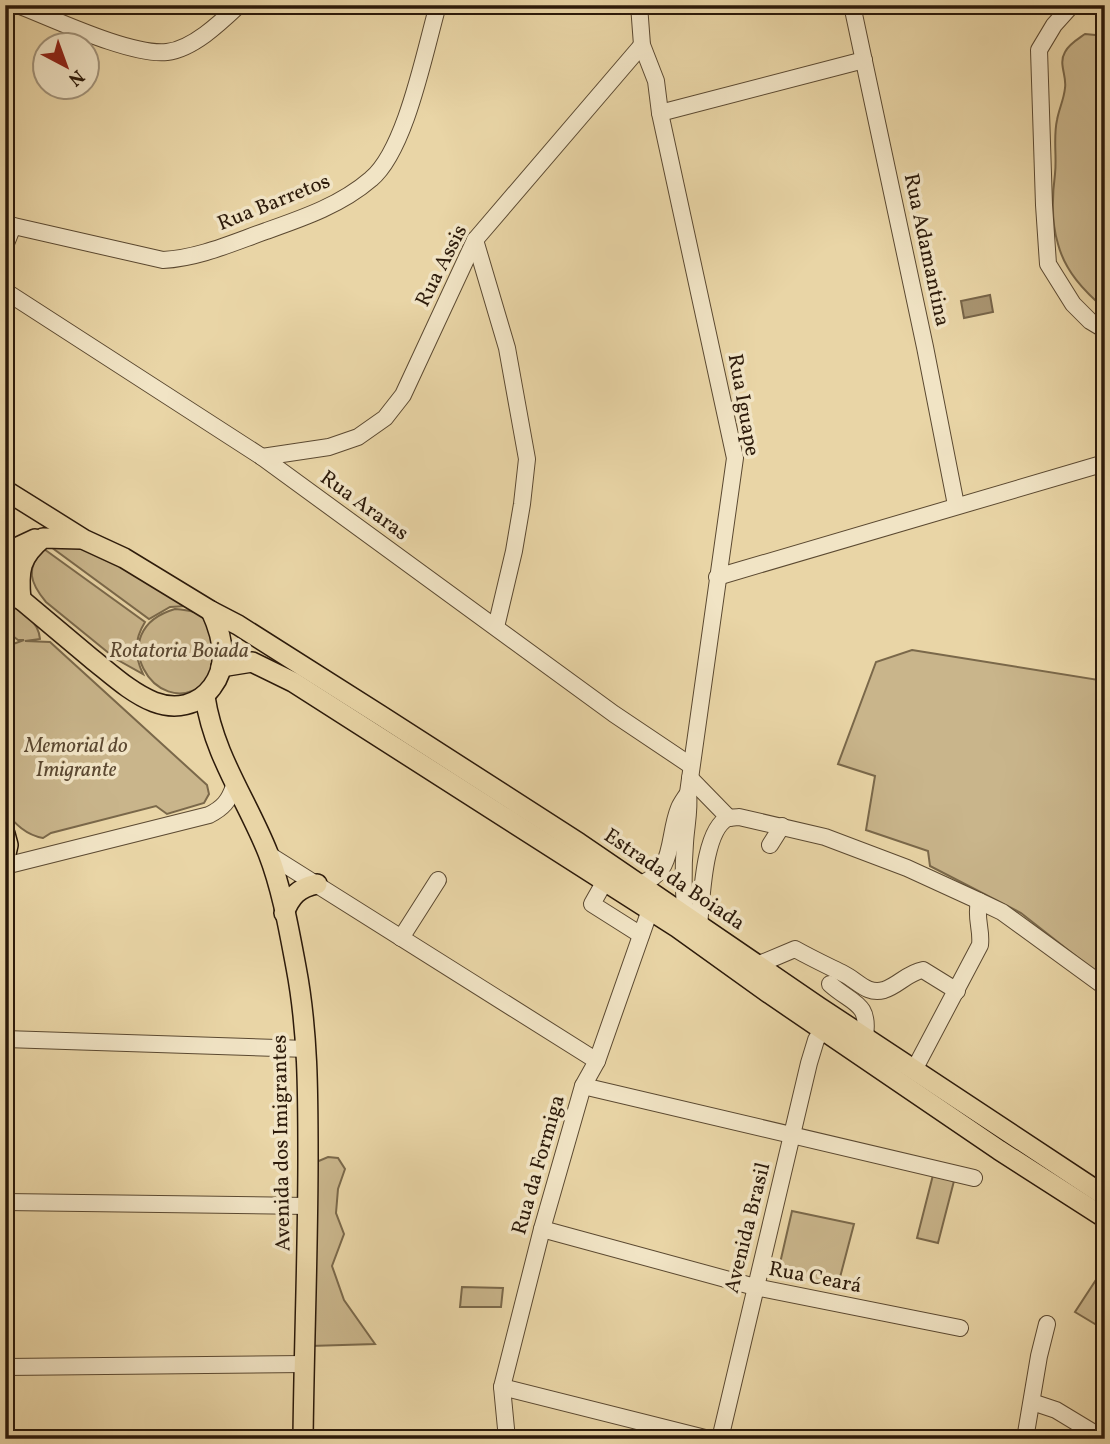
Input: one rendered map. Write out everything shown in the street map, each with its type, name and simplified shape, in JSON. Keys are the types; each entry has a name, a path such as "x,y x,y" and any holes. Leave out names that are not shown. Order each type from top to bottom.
{"main road":[{"path":"5,490 85,540"},
{"path":"21,600 21,566 29,550 43,538"},
{"path":"5,561 30,540 85,540"},
{"name":"Estrada da Boiada","path":"85,540 124,558 238,625 639,884 757,965 999,1150 1105,1218"},
{"path":"5,586 116,679 153,702 176,707 205,697 215,683 223,642 211,611"},
{"name":"Estrada da Boiada","path":"220,667 252,663 278,673 650,910 824,1017 865,1036 1105,1196"},
{"name":"Avenida dos Imigrantes","path":"205,697 210,726 234,786 268,854 296,968 307,1049 308,1206 303,1439"},
{"path":"5,834 8,845 5,858"},
{"path":"284,913 291,897 305,886 317,884"}],"street":[{"path":"18,5 130,48 168,52 203,37 239,5"},
{"name":"Rua Barretos","path":"9,225 163,260 187,259 307,217 343,200 373,178 393,150 438,5"},
{"name":"Rua Iguape","path":"639,5 642,45 656,81 660,113 735,458 690,779 679,808 670,851 658,875"},
{"name":"Rua Adamantina","path":"852,5 956,505"},
{"path":"1072,5 1054,25 1039,50 1048,264 1073,304 1090,321 1105,330"},
{"name":"Rua Assis","path":"262,457 329,447 358,437 385,418 403,395 475,240 642,45"},
{"path":"660,113 864,60"},
{"path":"5,246 9,225"},
{"path":"475,240 507,348 527,459 523,504 496,627"},
{"name":"Rua Araras","path":"5,291 262,457 496,627 614,714 690,779 729,818"},
{"path":"717,577 1105,463"},
{"path":"690,779 683,890 692,920"},
{"path":"5,866 209,815 222,809 230,800 234,786"},
{"path":"692,920 702,901 712,838 720,825 729,818 739,817 825,837 979,901 1002,912 1105,987"},
{"path":"770,845 782,826"},
{"path":"268,854 597,1061"},
{"path":"639,884 651,881 658,875 702,901"},
{"path":"401,938 438,880"},
{"path":"605,881 592,904 641,935"},
{"path":"914,1070 980,945 976,914 979,901"},
{"name":"Rua da Formiga","path":"507,1439 502,1387 542,1229 583,1086 597,1061 650,910"},
{"path":"757,965 794,948 832,978 863,1010 867,1016 865,1036"},
{"path":"832,978 844,974 865,989 878,991 888,989 910,972 923,970 957,991"},
{"name":"Avenida Brasil","path":"720,1439 809,1063 824,1017 832,978"},
{"path":"5,1039 307,1049"},
{"path":"583,1086 793,1133 975,1178"},
{"path":"5,1202 308,1206"},
{"name":"Rua Ceará","path":"542,1229 755,1287 960,1328"},
{"path":"1025,1439 1039,1356 1048,1324"},
{"path":"5,1367 303,1364"},
{"path":"502,1387 709,1439"},
{"path":"1031,1402 1056,1410 1104,1439"}],"green space":[{"path":"1085,34 1105,36 1105,309 1070,272 1061,254 1053,218 1056,127 1065,88 1063,56 1074,42"},
{"path":"58,542 98,552 187,606 170,607 149,619 51,547"},
{"path":"44,549 145,622 136,648 143,674 116,659 46,602 36,588 32,576 34,563"},
{"name":"Memorial do Imigrante","path":"5,600 22,611 39,633 40,639 25,641 50,642 207,785 209,794 204,803 167,814 156,806 51,833 43,838 26,832 13,820 5,811 5,800 10,793 11,684 5,678 5,647 24,640 18,640 5,630"},
{"name":"Rotatoria Boiada","path":"175,609 198,613 205,618 213,631 219,662 205,683 185,693 168,691 154,683 144,669 139,652 141,635 153,620"},
{"path":"912,650 1105,681 1105,979 1021,913 930,866 928,851 866,830 875,776 838,764 876,662"},
{"path":"328,1157 338,1158 345,1169 338,1189 336,1213 344,1234 332,1266 344,1300 375,1344 310,1346 314,1163"},
{"path":"933,1175 954,1181 938,1243 917,1238"},
{"path":"792,1211 854,1224 838,1285 778,1272"},
{"path":"1105,1266 1105,1330 1075,1312"},
{"path":"462,1287 503,1288 501,1307 460,1307"}],"shaded area":[{"path":"990,295 993,312 964,318 961,301"}]}
